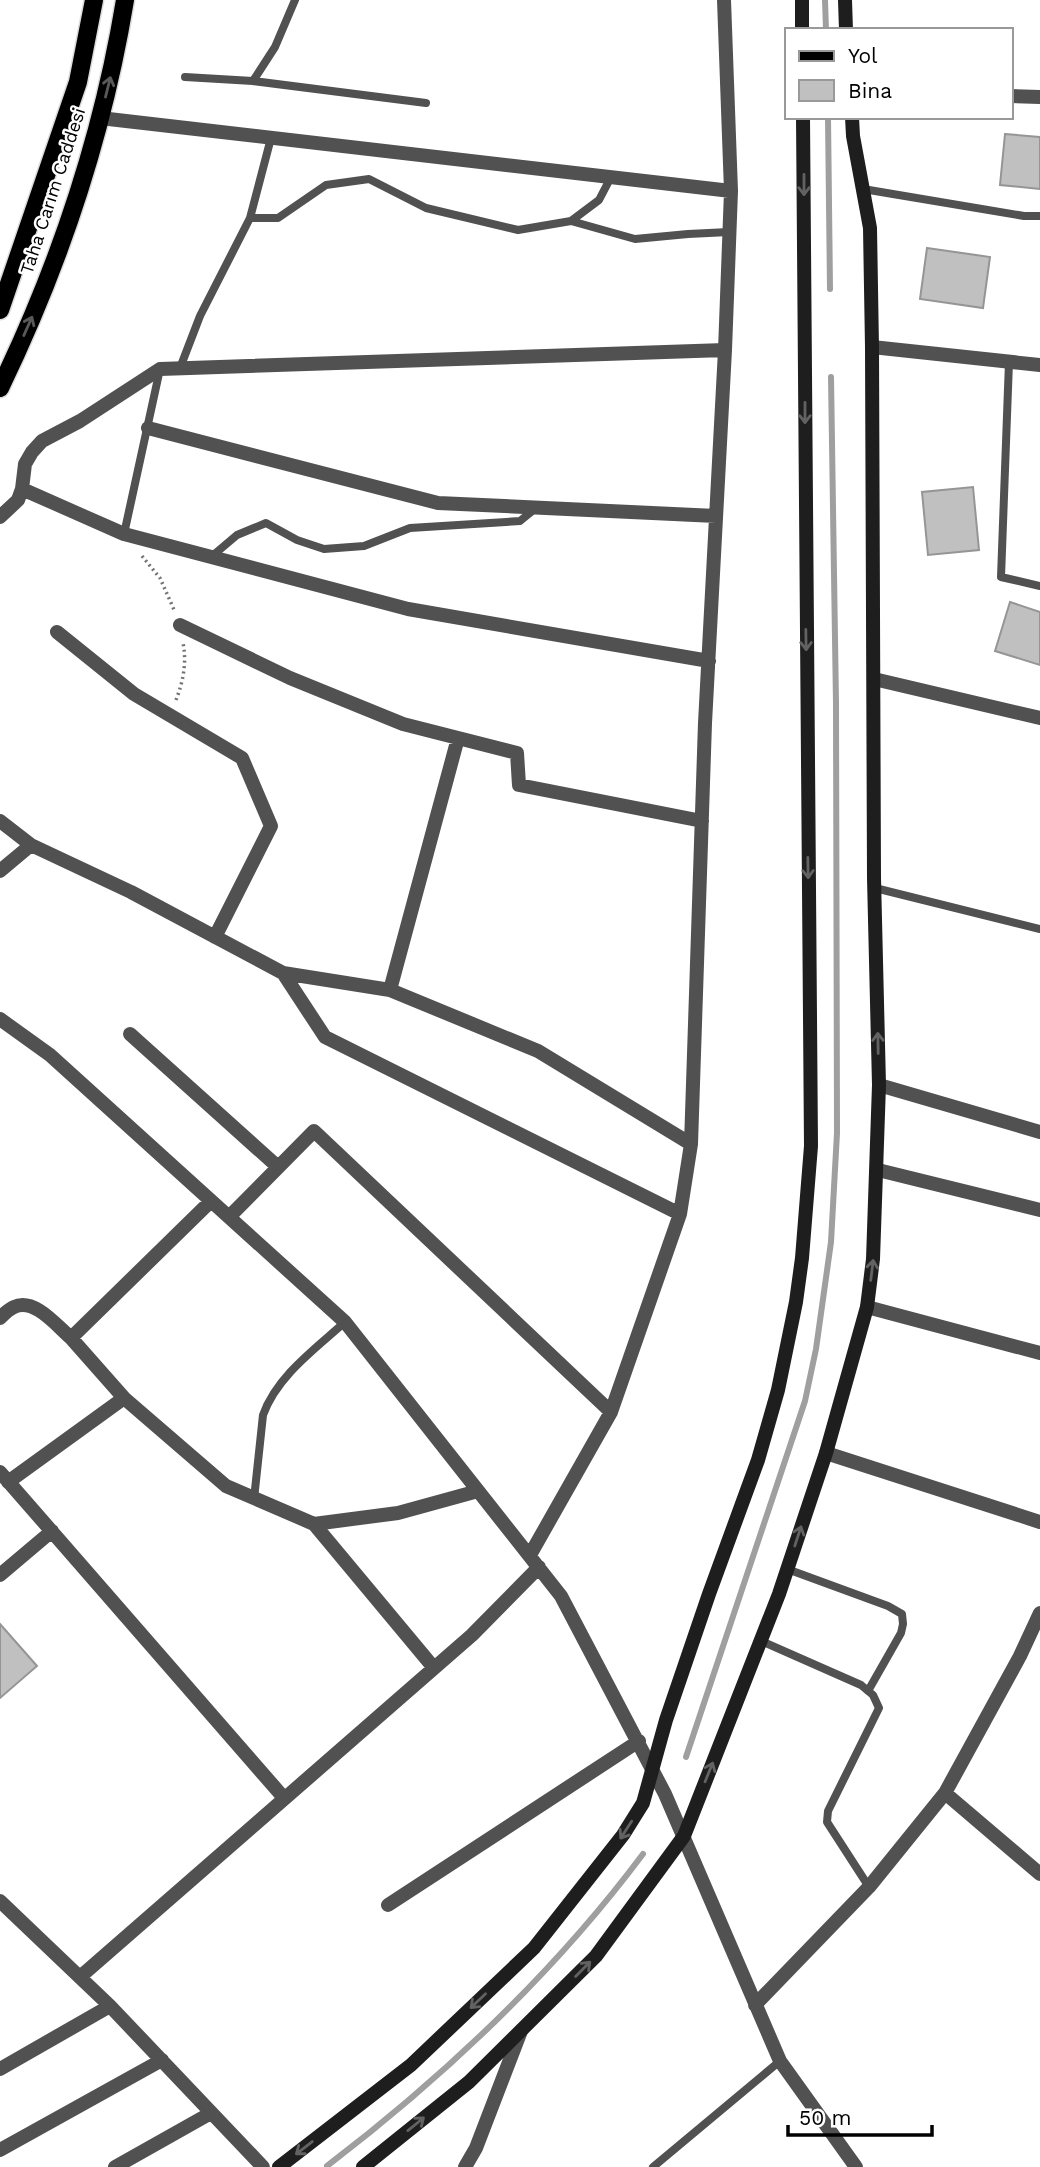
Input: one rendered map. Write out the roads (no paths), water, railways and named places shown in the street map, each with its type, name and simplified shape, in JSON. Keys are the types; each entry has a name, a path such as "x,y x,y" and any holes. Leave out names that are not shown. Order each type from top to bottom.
{"main road":[{"name":"Taha Carım Caddesi","path":"0,310 78,82 94,0"},
{"name":"Taha Carım Caddesi","path":"0,388 36,309 59,249 100,118 117,51 125,0"},
{"path":"802,0 802,28"},
{"path":"845,0 846,28"},
{"path":"279,2167 411,2065 534,1948 623,1835 643,1803 666,1720 758,1460 772,1413 796,1302 807,1213 812,1079 803,119"},
{"path":"363,2167 469,2082 596,1956 684,1836 787,1569 826,1453 867,1307 873,1259 879,1086 875,888 872,347 870,228 852,119"}],"street":[{"path":"80,1977 472,1635 534,1561 611,1412 680,1214 691,1144 702,821 731,191 724,0"},
{"path":"1012,96 1040,97"},
{"path":"100,118 731,191"},
{"path":"872,347 1040,365"},
{"path":"0,517 18,500 25,464 42,442 80,421 160,369 725,350"},
{"path":"148,428 438,503 716,516"},
{"path":"22,489 124,534 408,609 709,661"},
{"path":"180,625 315,689 403,724 517,752 519,785 702,821"},
{"path":"57,632 134,694 242,758 271,826 215,937"},
{"path":"874,679 1040,718"},
{"path":"390,990 458,738"},
{"path":"0,821 32,845 283,973 390,990 538,1051 691,1144"},
{"path":"0,871 32,845"},
{"path":"283,973 325,1037 680,1214"},
{"path":"0,1019 50,1055 345,1322 561,1596 653,1768 780,2062 856,2167"},
{"path":"130,1034 278,1167"},
{"path":"879,1086 1040,1132"},
{"path":"229,1217 314,1131 611,1412"},
{"path":"877,1170 1040,1210"},
{"path":"71,1338 211,1201"},
{"path":"0,1318 15,1306 29,1305 37,1308 71,1338 124,1398 226,1486 314,1524 434,1668"},
{"path":"867,1307 1040,1353"},
{"path":"124,1398 4,1477 284,1798"},
{"path":"826,1453 1040,1522"},
{"path":"314,1524 398,1513 478,1490"},
{"path":"0,1575 52,1531"},
{"path":"755,2005 869,1887 945,1793 1020,1656 1040,1613"},
{"path":"388,1905 639,1741"},
{"path":"945,1793 1040,1874"},
{"path":"0,1901 110,2006 263,2167"},
{"path":"0,2069 110,2006"},
{"path":"465,2167 476,2148 521,2031"},
{"path":"0,2150 162,2060"},
{"path":"115,2167 211,2113"}],"lane":[{"path":"253,81 275,47 295,0"},
{"path":"185,76 253,81 426,103"},
{"path":"180,368 200,316 250,218 271,138"},
{"path":"571,221 599,200 611,177"},
{"path":"250,218 278,218 327,185 369,180 426,208 518,230 571,221 635,240 729,232"},
{"path":"863,189 1024,216 1040,216"},
{"path":"1009,362 1001,577 1040,586"},
{"path":"124,534 160,369"},
{"path":"211,557 237,535 266,523 297,540 324,549 364,546 410,528 520,521 536,508"},
{"path":"875,888 1040,929"},
{"path":"254,1499 263,1415 268,1402 295,1368 345,1322"},
{"path":"787,1569 888,1606 902,1614 901,1633 868,1691"},
{"path":"761,1641 861,1685 873,1695 879,1708 828,1811 827,1822 869,1887"},
{"path":"653,2167 780,2062"}],"waterway":[{"path":"825,0 826,28"},
{"path":"828,119 830,289"},
{"path":"686,1757 805,1401 816,1349 831,1242 837,1133 836,704 831,377"},
{"path":"327,2166 414,2096 496,2020 573,1940 643,1854"}]}
